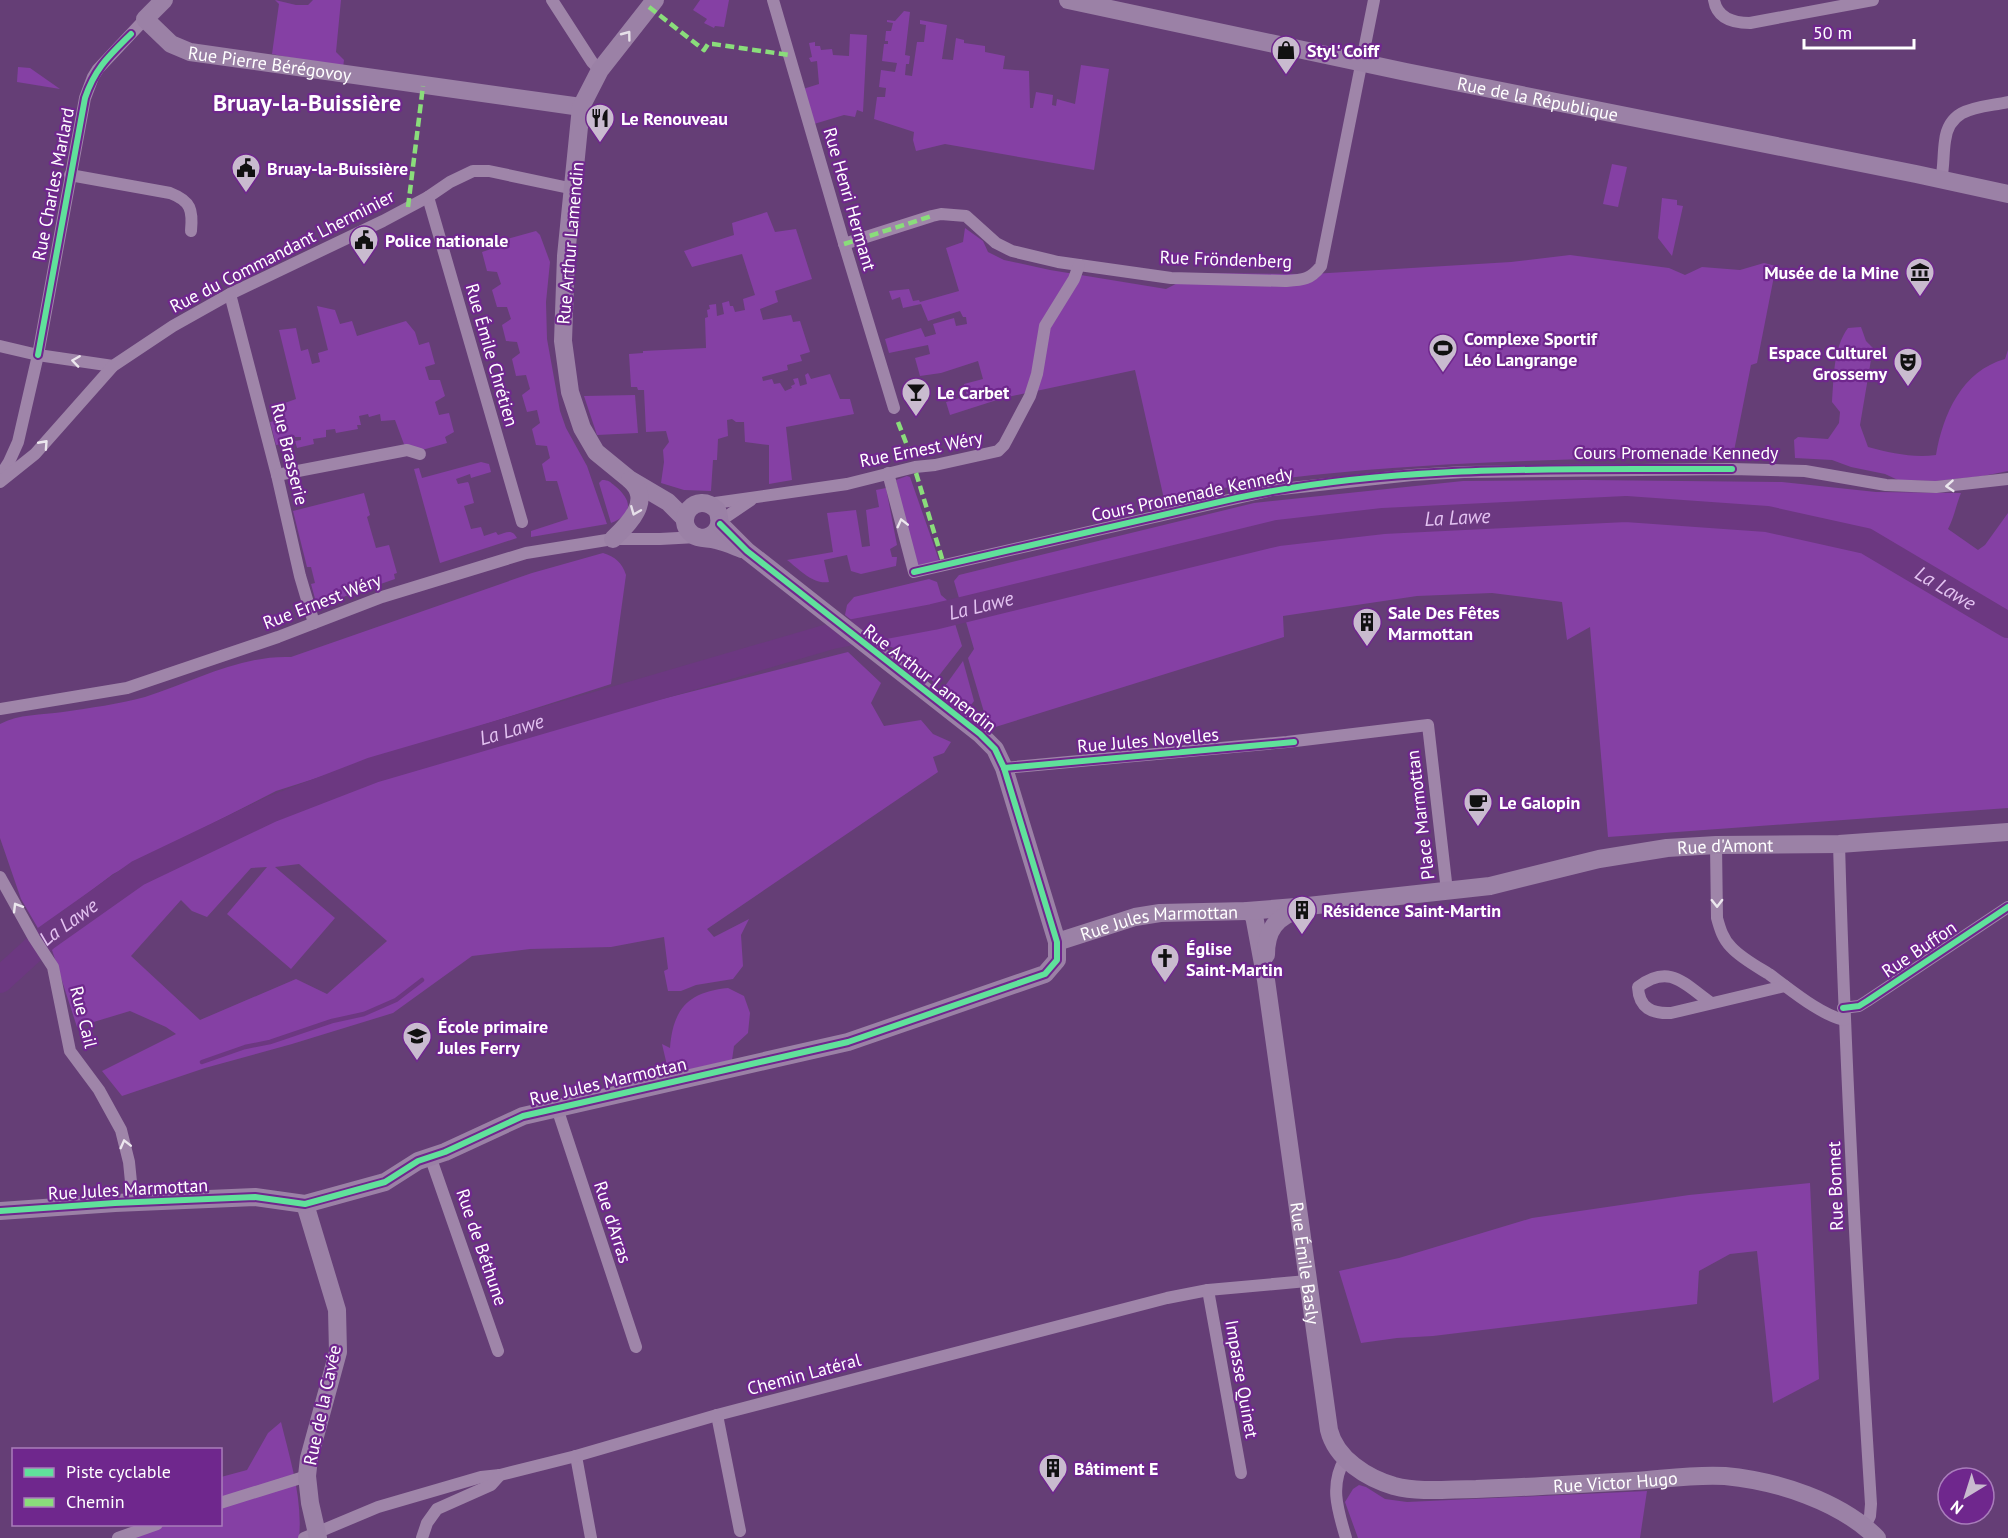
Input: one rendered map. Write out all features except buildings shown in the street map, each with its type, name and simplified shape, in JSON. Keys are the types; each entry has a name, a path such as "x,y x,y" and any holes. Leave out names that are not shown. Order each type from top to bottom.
{"street":[{"name":"Rue Charles Marlard","path":"0,476 18,442 38,355 81,113 93,76 105,60 164,0"},
{"path":"552,0 592,62 600,70"},
{"name":"Rue Arthur Lamendin","path":"654,0 600,70 581,107 564,285 565,369 582,428 597,452 629,479 668,502 693,513"},
{"name":"Rue Henri Hermant","path":"773,0 894,408"},
{"name":"Rue de la République","path":"1068,0 1643,121 2008,194"},
{"path":"1363,62 1374,0"},
{"path":"1714,0 1714,5 1723,17 1736,23 1750,23 1873,0"},
{"name":"Rue Pierre Bérégovoy","path":"145,19 171,44 190,52 581,107"},
{"name":"Rue Fröndenberg","path":"844,244 941,214 966,216 996,243 1012,251 1079,265 1171,278 1285,281 1313,277 1321,266 1363,62"},
{"path":"1941,180 1947,129 1952,121 1959,114 1968,110 2008,102"},
{"name":"Rue du Commandant Lherminier","path":"0,482 35,454 113,366 173,326 230,294 347,239 473,171 489,171 574,189"},
{"path":"70,175 178,196 188,204 191,211 191,231"},
{"name":"Rue Émile Chrétien","path":"428,197 522,522"},
{"name":"Rue Ernest Wéry","path":"660,540 673,533 693,513 786,491 847,484 888,473 998,451 1004,445 1030,396 1037,374 1045,326 1074,279 1079,265"},
{"name":"Rue Brasserie","path":"230,294 277,475 300,576 314,623"},
{"path":"0,346 38,355 113,366"},
{"path":"277,475 407,450 420,454"},
{"name":"Cours Promenade Kennedy","path":"888,473 914,572 1272,490 1412,475 1464,472 1752,469 1805,471 1886,485 1936,487 2008,479"},
{"path":"613,539 638,510 638,493 635,485 629,479"},
{"name":"Rue Ernest Wéry","path":"720,522 754,498"},
{"path":"717,510 720,522 714,534 700,537 689,531 693,513 717,510"},
{"name":"Rue Arthur Lamendin","path":"720,522 747,551 980,734 994,749 1004,768 1057,942"},
{"name":"Rue Arthur Lamendin","path":"700,537 747,551"},
{"name":"Rue Ernest Wéry","path":"0,708 127,688 210,662 382,597 526,553 613,539 660,540 700,537"},
{"name":"Place Marmottan","path":"1294,742 1428,725 1447,891"},
{"name":"Rue Jules Noyelles","path":"1004,768 1294,742"},
{"name":"Rue d'Amont","path":"1447,891 1490,886 1618,855 1667,848 1839,843 2008,832"},
{"name":"Rue Bonnet","path":"1839,843 1844,1014 1871,1532"},
{"path":"1716,845 1717,918 1720,930 1731,948 1833,1017 1844,1014"},
{"name":"Rue Cail","path":"0,877 53,967 70,1051 99,1090 121,1130 129,1162 133,1202"},
{"name":"Rue Jules Marmottan","path":"0,1211 255,1197 304,1204 385,1182 418,1161 523,1116 848,1042 1045,974 1057,960 1057,942 1135,917 1188,911 1247,911 1308,906 1447,891"},
{"name":"Rue Émile Basly","path":"1266,980 1266,939 1269,932 1287,914 1308,906"},
{"name":"Rue Buffon","path":"1844,1014 2008,907"},
{"name":"Rue Émile Basly","path":"1247,911 1254,915 1266,980 1329,1430 1334,1446 1345,1459"},
{"name":"Rue Émile Basly","path":"1221,912 1242,924 1266,980"},
{"path":"1711,1003 1672,976 1660,975 1650,978 1638,987 1638,998 1644,1006 1658,1014 1671,1013 1785,986"},
{"name":"Rue d'Arras","path":"557,1108 636,1347"},
{"name":"Rue de Béthune","path":"430,1156 498,1351"},
{"name":"Rue de la Cavée","path":"304,1204 337,1310 338,1352 309,1458 307,1476 313,1536"},
{"name":"Chemin Latéral","path":"313,1536 378,1507 481,1477 500,1475 576,1456 717,1415 1167,1298 1208,1290 1307,1281"},
{"name":"Impasse Quinet","path":"1208,1290 1240,1473"},
{"path":"717,1415 740,1530"},
{"path":"576,1456 591,1538"},
{"path":"1345,1459 1335,1490 1346,1538"},
{"name":"Rue Victor Hugo","path":"1345,1459 1360,1470 1385,1482 1419,1490 1540,1487 1704,1476 1742,1478 1778,1484 1795,1491 1871,1532"},
{"path":"422,1538 427,1523 437,1509 491,1485 500,1475"},
{"path":"222,1502 307,1476"},
{"path":"118,1538 152,1526"}],"shaded area":[{"path":"275,0 308,5 313,0 341,0 336,52 344,60 343,68 272,54 279,4"},
{"path":"700,0 729,0 724,27 715,26 714,28 704,23 707,19 693,10"},
{"path":"904,11 910,12 905,55 910,56 909,64 906,64 905,75 912,76 917,42 924,42 926,25 920,24 920,20 947,25 942,59 953,60 956,38 964,40 964,43 985,46 985,52 1005,56 1003,69 1029,71 1030,108 1033,108 1036,92 1053,95 1052,105 1056,106 1057,99 1075,104 1081,65 1109,69 1094,170 945,144 916,151 913,140 914,132 874,119 877,97 885,97 886,88 879,87 881,70 895,72 897,63 882,61 884,44 888,44 888,41 885,41 886,31 891,31 893,23 887,20 895,21"},
{"path":"850,34 867,35 863,112 857,110 855,117 844,115 814,124 803,89 819,84 817,61 811,62 809,58 812,57 809,43 815,42 815,46 820,46 821,50 832,49 833,55 849,56"},
{"path":"18,67 30,68 60,89 17,82"},
{"path":"1612,164 1627,167 1618,207 1603,204"},
{"path":"1662,198 1677,200 1677,205 1683,206 1672,256 1658,238"},
{"path":"767,212 775,232 796,229 812,279 775,291 778,302 760,309 763,320 791,315 793,322 800,321 810,352 800,355 802,361 787,365 788,370 762,377 763,381 772,379 774,384 780,383 785,391 795,384 793,379 798,378 800,386 807,384 805,375 808,373 811,379 830,374 840,399 850,399 854,414 786,427 792,480 769,484 769,445 745,442 744,422 736,422 732,419 727,420 728,436 718,439 717,460 713,460 711,491 684,490 661,483 663,450 669,442 666,431 646,432 644,390 631,387 629,354 643,353 643,351 706,348 705,318 708,317 709,305 716,304 717,316 724,314 722,303 729,301 735,312 745,310 743,299 755,295 742,254 692,267 684,251 734,235 732,223"},
{"name":"Complexe Sportif Léo Langrange","path":"965,228 983,241 988,252 1004,260 1166,289 1197,273 1312,274 1511,262 1570,255 1669,268 1685,275 1702,267 1740,270 1764,263 1776,266 1757,363 1751,365 1733,456 1523,461 1365,470 1276,480 1164,499 1135,370 1003,398 950,415 946,402 967,396 964,384 983,379 978,361 941,373 920,376 915,358 930,354 928,345 889,353 885,339 921,328 925,337 936,334 933,324 954,318 956,326 967,324 966,317 963,317 960,311 928,321 921,304 903,308 900,297 892,300 889,291 909,289 913,301 919,300 920,302 959,291 946,248 963,242"},
{"path":"536,231 540,235 550,262 546,302 547,339 560,411 566,428 587,466 607,524 531,537 531,531 568,519 557,481 546,481 542,464 550,458 547,446 536,445 532,429 540,423 537,410 527,412 522,395 530,389 526,375 516,376 512,359 520,353 517,342 506,341 502,325 511,319 507,307 497,307 492,290 501,284 497,272 487,271 482,252 491,249 489,244"},
{"path":"317,306 335,310 340,324 352,321 357,336 406,321 415,332 419,345 429,342 435,364 425,367 429,380 440,380 445,396 435,402 439,415 449,413 454,432 445,437 447,443 422,450 405,447 395,420 381,421 380,414 369,417 368,414 359,416 361,425 357,425 358,429 336,433 335,429 326,430 326,437 313,439 314,444 297,448 295,441 301,440 301,437 294,435 288,437 292,442 276,445 270,422 282,419 280,413 283,411 282,404 296,399 279,330 296,328 301,351 308,349 312,364 320,362 318,353 328,350"},
{"path":"1861,327 1866,341 1873,348 1860,425 1868,447 1902,454 1936,455 1944,424 1957,396 1977,373 2005,359 2008,350 2008,471 1936,481 1898,480 1885,474 1851,467 1832,460 1795,458 1794,440 1798,437 1828,439 1839,423 1840,412 1832,402 1839,345 1848,328"},
{"path":"635,395 638,433 597,435 584,396"},
{"path":"481,462 489,464 491,472 471,478 470,474 456,479 458,484 468,482 469,484 474,503 464,506 471,529 481,527 484,536 496,532 498,535 511,532 517,538 440,563 414,469 419,468 422,478"},
{"path":"910,477 940,563 914,569 896,480"},
{"path":"602,480 608,481 621,491 627,501 627,511 611,523 599,483"},
{"path":"1463,481 1782,482 1876,492 1961,493 1948,529 1978,550 1985,545 2008,513 2008,808 1608,837 1590,627 1567,640 1562,602 1492,593 1417,596 1283,616 1284,637 989,729 968,658 974,649 954,581 959,575 1254,503"},
{"path":"886,488 897,545 890,549 892,557 897,557 896,566 861,574 851,571 847,555 824,560 829,582 823,582 806,576 787,560 833,552 827,513 856,510 862,547 870,546 866,510 879,507 876,490"},
{"path":"364,493 370,515 367,517 376,548 389,545 397,573 394,574 395,579 317,606 311,584 315,583 311,567 307,567 293,511"},
{"path":"603,553 618,561 626,575 611,684 276,791 113,874 39,930 21,899 0,838 0,724 22,717 115,704 145,697 253,660 291,657 532,573"},
{"path":"929,579 937,582 941,595 948,601 962,646 934,682 897,655 901,653 897,653 897,649 882,644 845,615 847,605 854,597"},
{"path":"848,652 881,683 871,703 884,726 921,720 933,734 951,742 944,753 933,757 938,772 707,929 714,937 749,919 741,935 743,966 733,979 696,985 681,991 668,991 664,971 668,969 664,937 611,947 530,949 472,956 393,1013 205,1068 122,1096 102,1071 176,1034 130,1011 77,1027 51,947 155,870 290,812 377,779 599,715","holes":["299,864 387,941 327,994 296,979 200,1020 131,956 181,900 192,911 207,917 251,868 267,867 227,914 291,969 335,918 275,867"]},
{"path":"963,661 974,701 971,705 945,686"},
{"path":"728,988 744,996 750,1013 748,1033 734,1046 732,1060 669,1074 662,1044 670,1048 679,1012 693,998 703,993"},
{"path":"1810,1183 1819,1379 1773,1403 1757,1251 1730,1254 1699,1271 1697,1304 1361,1343 1339,1271 1399,1258 1532,1218 1689,1195"},
{"path":"281,1422 297,1494 299,1538 118,1538 154,1526 222,1526 222,1477 247,1470 268,1433"},
{"path":"1359,1485 1385,1499 1407,1502 1647,1491 1640,1538 1358,1538 1345,1502 1353,1489"}],"waterway":[{"name":"La Lawe","path":"0,980 46,938 138,873 272,809 373,770 832,636 933,617 1278,533 1383,521 1626,509 1767,519 1866,541 2008,625"},
{"path":"202,1062 332,1021 364,1014 396,1000 422,980"}],"marked path":[{"path":"649,7 704,50 708,44 713,44 789,55"},
{"path":"408,207 423,86"},
{"path":"844,244 932,216"},
{"path":"898,422 908,448"},
{"path":"916,473 944,565"}],"cycle path":[{"path":"38,355 85,98 98,70 131,34"},
{"path":"914,572 1237,498 1359,479 1546,469 1732,469"},
{"path":"0,1211 255,1197 305,1204 385,1182 418,1161 445,1152 523,1116 848,1042 1045,974 1057,960 1057,942 1004,768 995,749 980,734 747,551 720,524"},
{"path":"1004,768 1294,742"},
{"path":"1843,1008 1859,1006 2008,907"}],"place":[{"name":"Styl' Coiff","path":"1286,76"},
{"name":"Le Renouveau","path":"600,144"},
{"name":"Bruay-la-Buissière","path":"246,194"},
{"name":"Police nationale","path":"364,266"},
{"name":"Musée de la Mine","path":"1920,298"},
{"name":"Complexe Sportif Léo Langrange","path":"1443,374"},
{"name":"Espace Culturel Grossemy","path":"1908,388"},
{"name":"Le Carbet","path":"916,418"},
{"name":"Sale Des Fêtes Marmottan","path":"1367,648"},
{"name":"Le Galopin","path":"1478,828"},
{"name":"Résidence Saint-Martin","path":"1302,936"},
{"name":"Église Saint-Martin","path":"1165,984"},
{"name":"École primaire Jules Ferry","path":"417,1062"},
{"name":"Bâtiment E","path":"1053,1494"}],"district":[{"name":"Bruay-la-Buissière","path":"307,102"}]}
